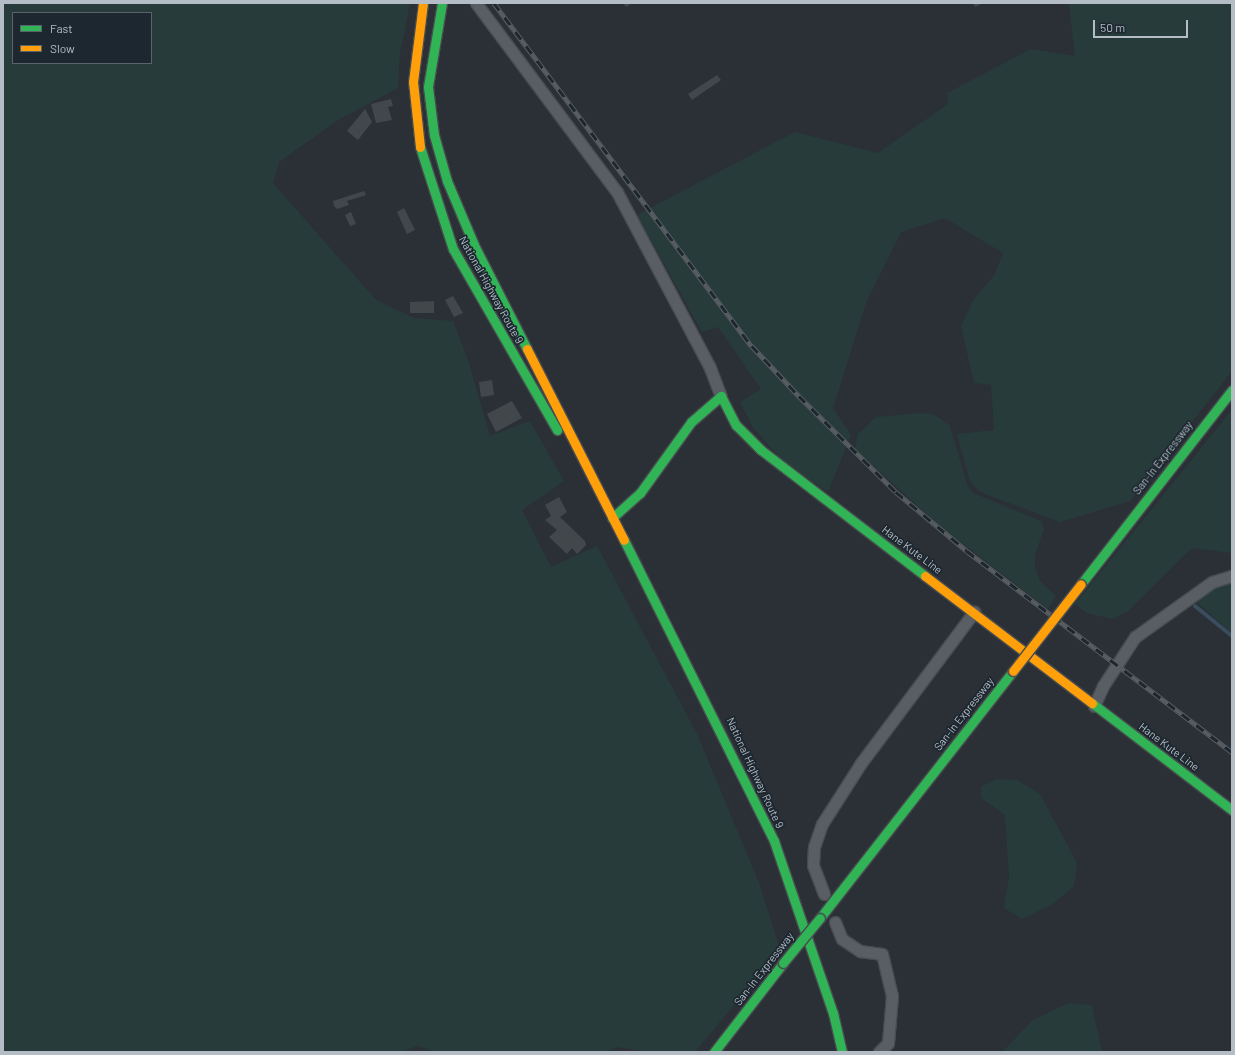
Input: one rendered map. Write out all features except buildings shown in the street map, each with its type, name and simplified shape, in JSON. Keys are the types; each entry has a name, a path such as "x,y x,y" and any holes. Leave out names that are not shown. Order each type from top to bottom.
{"main road":[{"name":"National Highway Route 9","path":"423,4 412,82 418,140 427,177 453,248 542,405 612,518"},
{"name":"National Highway Route 9","path":"441,7 428,86 434,136 447,181 474,245 724,735 774,841 833,1013 842,1052"},
{"name":"San-In Expressway","path":"714,1052 1232,390"},
{"path":"612,518 640,493 691,422 721,396"},
{"name":"Hane Kute Line","path":"721,396 736,425 761,450 1232,810"}],"street":[{"path":"476,3 617,192 710,368 721,396"},
{"path":"1094,706 1103,686 1135,637 1212,582 1232,576"},
{"path":"824,894 813,865 814,848 822,824 860,763 974,612"},
{"path":"835,922 842,938 860,951 882,954 892,996 888,1043 879,1052"}],"shaded area":[{"path":"3,3 410,3 400,53 398,88 338,120 279,162 273,183 376,300 414,318 453,321 468,360 490,436 530,421 564,481 522,510 551,567 597,546 697,734 759,883 780,949 695,1052 650,1052 617,1047 604,1052 438,1052 417,1046 402,1052 3,1052"},
{"path":"1069,3 1232,3 1232,371 1130,501 1060,522 980,492 970,481 957,434 994,430 991,385 974,383 961,326 974,299 994,276 1003,253 945,218 901,232 867,300 833,408 851,435 828,492 784,462 754,429 740,402 761,389 718,327 702,332 637,215 795,132 878,153 948,104 947,93 1031,49 1075,56"},
{"path":"1232,410 1232,553 1192,548 1127,612 1112,619 1087,613 1075,604"},
{"path":"921,413 935,415 950,426 967,484 973,493 1041,521 1044,529 1035,555 1035,567 1040,581 1056,596 1048,609 941,527 855,449 858,434 876,417"},
{"path":"1232,580 1232,633 1194,600 1213,586"},
{"path":"996,779 1017,780 1040,794 1077,863 1074,886 1054,903 1022,919 1004,908 1009,877 1005,815 981,798 981,787"},
{"path":"1068,1003 1092,1005 1102,1052 1002,1052 1033,1020"}],"waterway":[{"path":"1195,606 1232,636"}],"railway":[{"path":"494,3 752,346 799,396 896,492 967,551 1232,752"}],"traffic: fast":[{"path":"442,3 428,87 434,135 447,181 474,245 527,349"},
{"path":"420,147 453,249 557,430"},
{"path":"1081,584 1232,390"},
{"path":"612,518 640,493 691,422 721,396 736,425 761,450 925,576"},
{"path":"624,540 774,841 833,1013 842,1052"},
{"path":"820,918 1013,671"},
{"path":"1092,703 1232,810"},
{"path":"783,963 820,918"},
{"path":"714,1052 783,963"}],"traffic: slow":[{"path":"420,147 413,82 423,3"},
{"path":"527,349 624,540"},
{"path":"925,576 1092,703"},
{"path":"1013,671 1081,584"}]}
